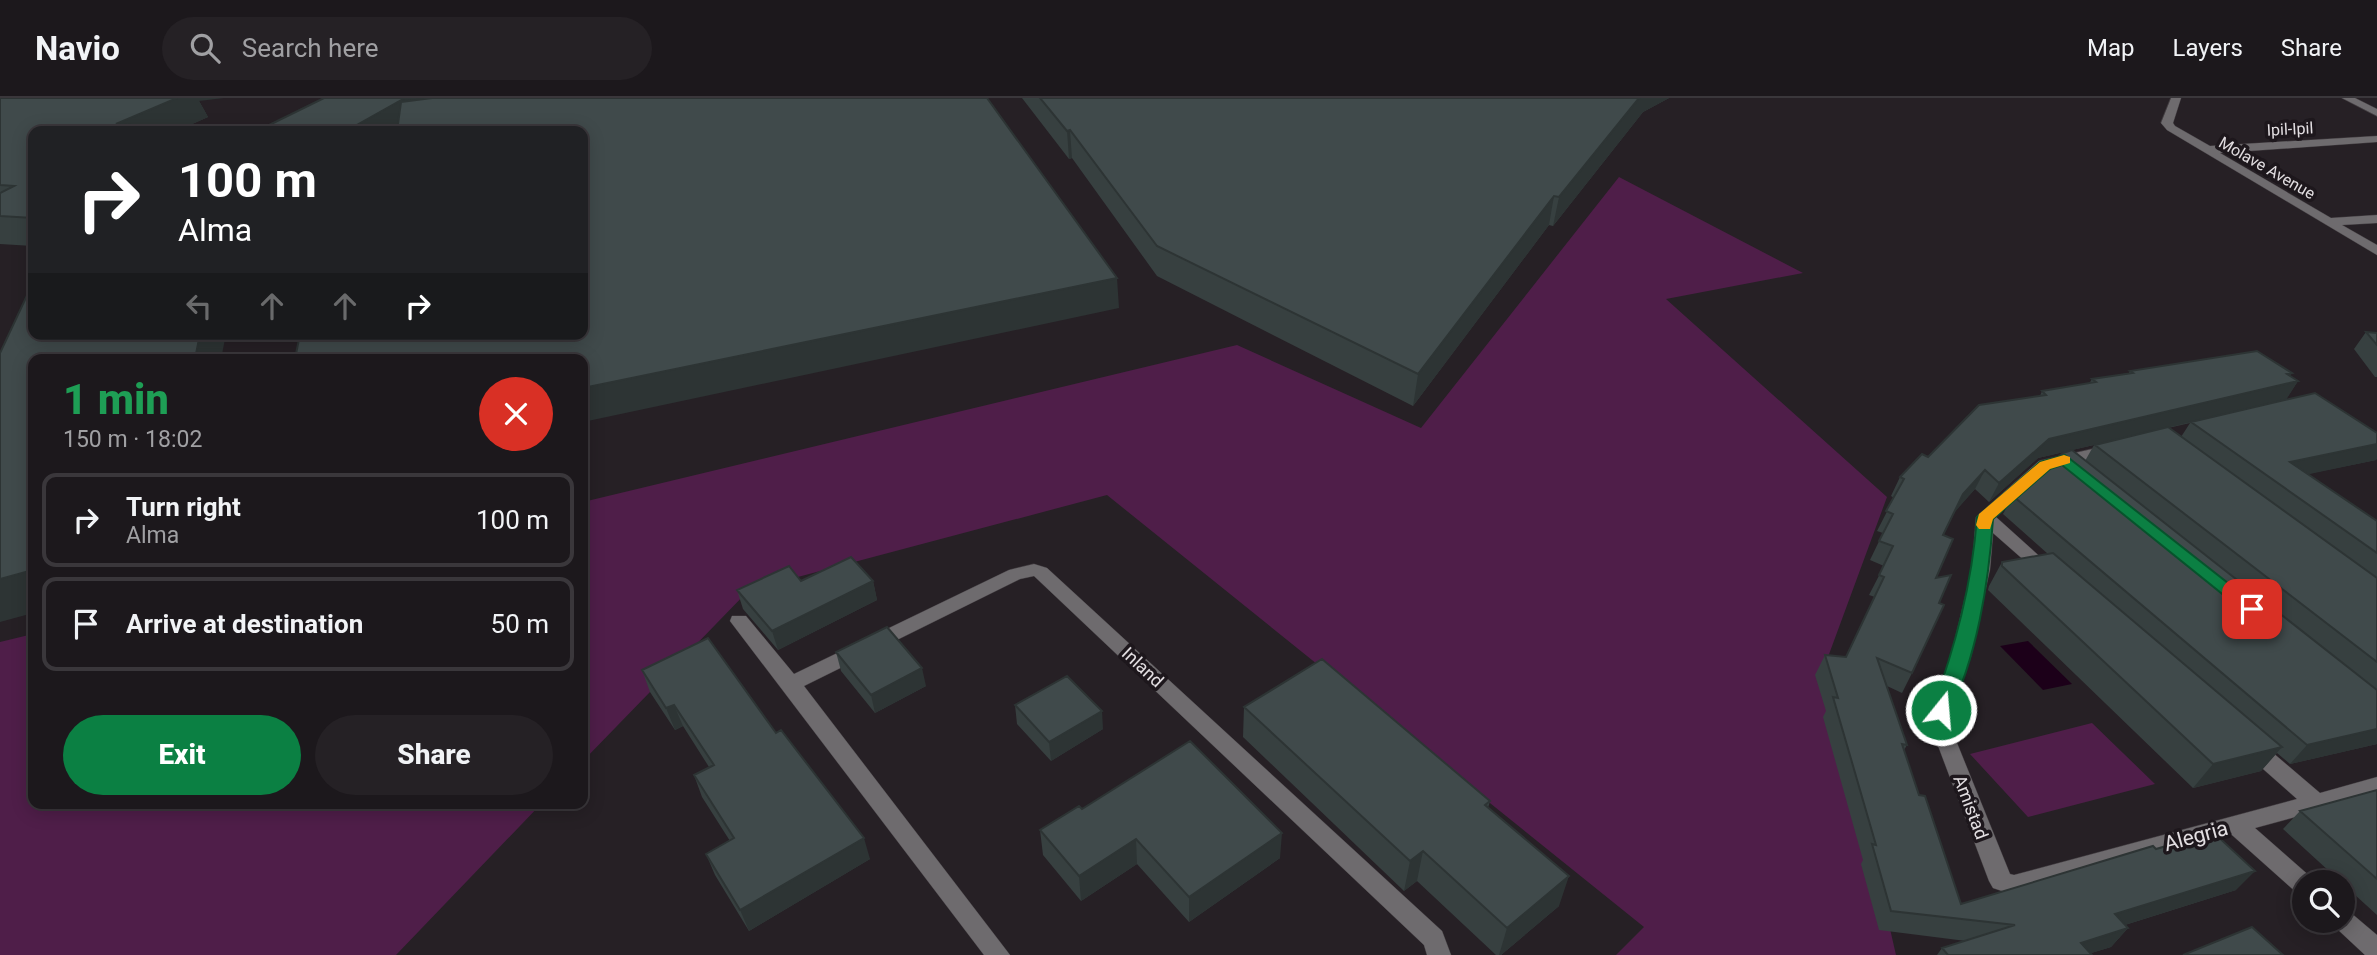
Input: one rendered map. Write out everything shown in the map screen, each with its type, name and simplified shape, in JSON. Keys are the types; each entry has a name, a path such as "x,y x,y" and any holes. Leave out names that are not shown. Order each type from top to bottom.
{"street":[{"name":"Molave Avenue","path":"2176,98 2167,125 2377,251"},
{"path":"2347,98 2377,113"},
{"name":"Ipil-Ipil","path":"2205,150 2377,139"},
{"path":"2328,222 2377,219"},
{"path":"2068,589 1985,517 2045,465 2126,447"},
{"path":"2065,460 2086,477"},
{"name":"Amistad","path":"1985,517 1981,569 1961,656 1941,710 1947,743 1997,876 2005,883 2014,885"},
{"name":"Inland","path":"792,684 1015,574 1034,570 1041,572 1434,939 1439,955"},
{"path":"739,621 792,684 998,955"},
{"path":"2233,731 2316,802"},
{"name":"Alegria","path":"2014,885 2377,786"},
{"path":"2237,825 2292,874"},
{"path":"2355,931 2377,950"}],"shaded area":[{"path":"1619,177 1803,273 1666,299 1887,497 1828,657 1896,955 1616,955 1644,927 1107,495 749,590 588,756 588,501 1237,345 1421,428"},
{"path":"28,635 28,809 536,809 396,955 0,955 0,642"},
{"path":"2028,641 2072,684 2043,690 2000,646"},
{"path":"2092,723 2155,784 2028,817 1970,754"}],"building":[{"path":"0,98 177,98 116,124 148,126 28,126 28,218 0,216 0,193 14,186 0,185"},
{"path":"324,98 405,98 355,126 267,126"},
{"path":"432,98 987,98 1117,278 588,387 588,354 296,354 299,340 588,340 588,126 398,126 401,102"},
{"path":"1040,98 1639,98 1559,197 1554,196 1418,374 1157,246 1070,130 1067,131"},
{"path":"28,293 28,340 199,340 196,354 28,354 28,571 0,579 0,353"},
{"path":"2366,332 2377,333 2377,345"},
{"path":"2257,351 2292,373 2287,374 2298,381 2049,439 1999,483 1985,470 1963,494 1943,535 1953,539 1936,578 1951,575 1939,603 1944,605 1912,673 1877,658 1907,745 1902,744 1919,795 1925,796 1961,904 2153,846 2156,849 2213,832 2255,871 2115,914 2128,928 2081,943 2092,955 1948,955 1942,948 2015,925 1891,911 1872,844 1876,845 1833,697 1838,698 1825,655 1846,657 1884,577 1879,575 1893,546 1879,541 1893,514 1886,511 1904,479 1900,477 1922,454 1928,457 1979,405 2046,395 2042,391 2133,373 2130,371"},
{"path":"2315,393 2377,433 2377,444 2290,462 2377,521 2377,553 2191,422"},
{"path":"2168,427 2377,578 2377,662 2095,445"},
{"path":"2072,450 2377,690 2377,729 2307,745 2013,496 2063,453"},
{"path":"2053,553 2282,747 2213,764 2002,566 2002,562"},
{"path":"851,557 873,581 772,631 737,590 789,566 801,581"},
{"path":"887,627 922,668 871,695 836,652"},
{"path":"708,638 776,733 781,730 864,838 740,910 706,854 734,838 694,775 714,765 674,705 666,708 642,670"},
{"path":"1322,659 1490,801 1485,805 1569,876 1507,928 1423,851 1410,861 1244,707"},
{"path":"1067,676 1102,711 1049,742 1015,705"},
{"path":"1190,741 1282,833 1189,897 1136,839 1079,876 1040,830 1079,806 1082,809"},
{"path":"2377,790 2377,879 2300,811"},
{"path":"2252,927 2283,955 2183,955"}],"slow traffic":[{"path":"1984,525 1985,517 2045,465 2064,460"}],"route":[{"path":"1941,710 1952,674 1961,656 1981,569 1985,517 2045,465 2065,460 2252,609"}]}
